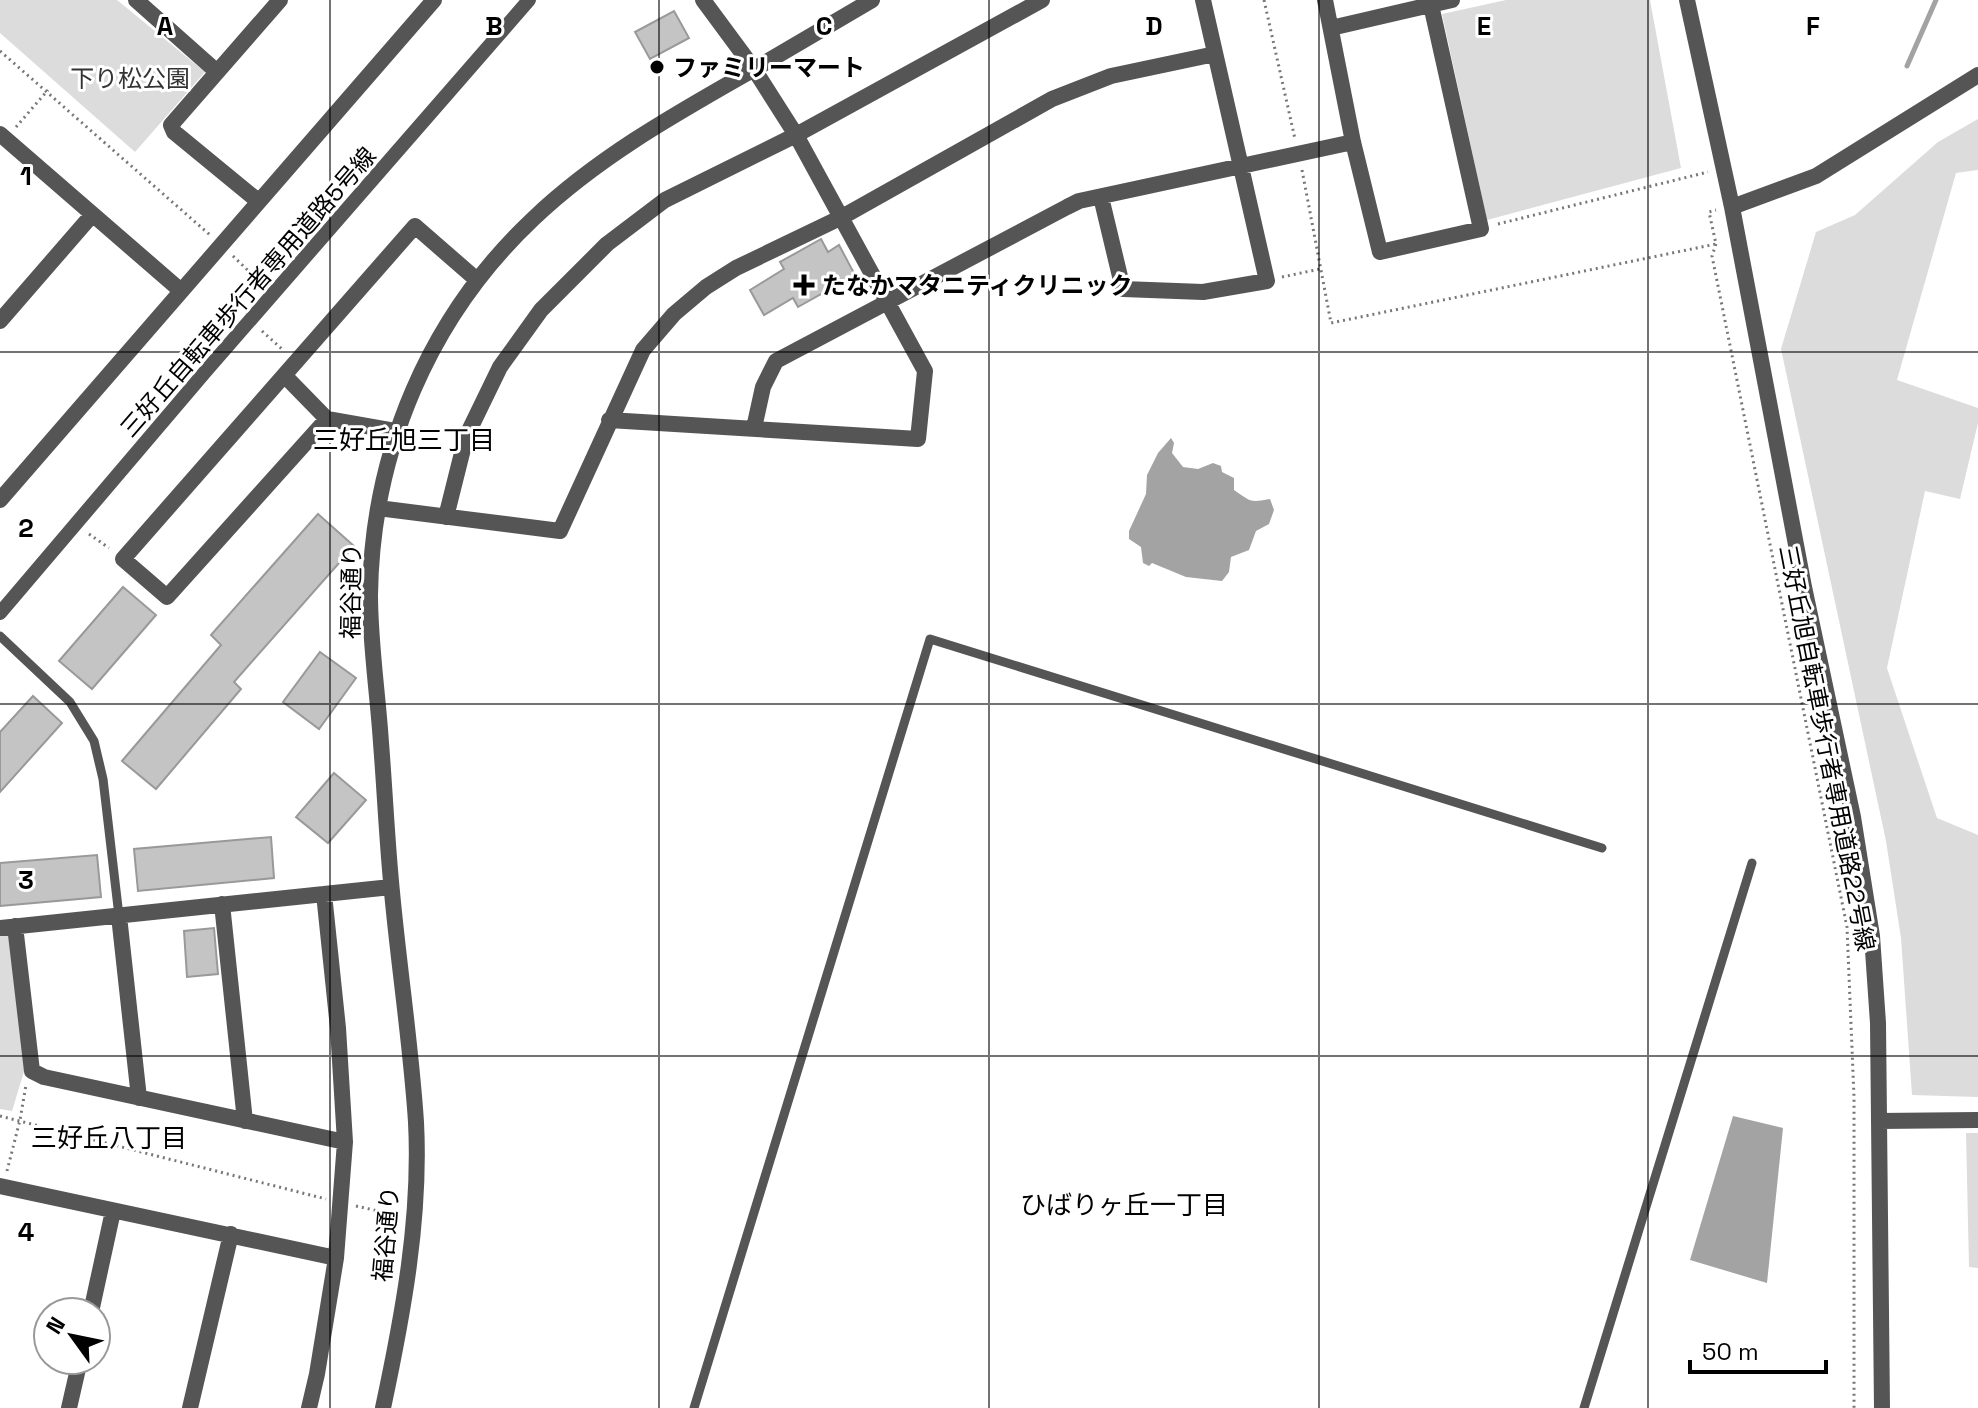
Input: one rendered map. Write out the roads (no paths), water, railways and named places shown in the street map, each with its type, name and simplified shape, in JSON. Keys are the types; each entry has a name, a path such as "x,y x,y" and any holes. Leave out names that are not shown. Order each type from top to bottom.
{"street":[{"path":"136,0 216,71"},
{"path":"258,201 174,132 171,125 280,0"},
{"path":"0,500 434,0"},
{"name":"三好丘自転車歩行者専用道路5号線","path":"0,613 529,0"},
{"path":"609,420 918,439 925,371 796,135 754,69 703,0"},
{"name":"福谷通り","path":"383,1408 400,1327 415,1219 416,1123 391,887 370,596 378,508 395,431 434,345 477,280 529,223 573,182 640,136 872,0"},
{"path":"446,517 466,437 500,367 541,310 607,244 665,200 796,135 1042,0"},
{"path":"1101,197 1123,289 1203,292 1267,281 1203,0"},
{"path":"1325,0 1353,142 1380,252 1481,229 1431,5"},
{"path":"1331,28 1452,0"},
{"path":"1687,0 1732,207 1795,541 1864,877 1877,995 1882,1408"},
{"path":"378,508 560,531 643,350 674,314 706,287 736,268 842,217 1052,99 1111,76 1215,54"},
{"path":"1732,207 1816,176 1978,75"},
{"path":"2,139 180,290"},
{"path":"754,428 763,387 776,361 1067,207 1353,142"},
{"path":"0,321 92,215"},
{"path":"327,419 167,597 123,559 415,226 477,280"},
{"path":"285,376 327,419 395,431"},
{"path":"345,1142 44,1077 32,1071 8,927 391,887"},
{"path":"309,1408 336,1258 345,1142 338,1028 324,894"},
{"path":"222,904 245,1121"},
{"path":"119,916 139,1098"},
{"path":"1879,1121 1978,1120"},
{"path":"1,1190 231,1234 336,1258"},
{"path":"94,1296 113,1211"},
{"path":"190,1408 231,1234"},
{"path":"69,1408 76,1376"}],"lane":[{"path":"0,636 70,702 94,741 103,779 119,916"},
{"path":"694,1408 930,639 1602,848"},
{"path":"1584,1408 1752,863"}],"waterway":[{"path":"1907,66 1936,0"}],"place":[{"name":"ファミリーマート","path":"657,67"},
{"name":"たなかマタニティクリニック","path":"804,285"}],"district":[{"name":"三好丘旭三丁目","path":"404,440"},
{"name":"三好丘八丁目","path":"109,1138"},
{"name":"ひばりヶ丘一丁目","path":"1124,1205"}],"park label":[{"name":"下り松公園","path":"130,78"}]}
